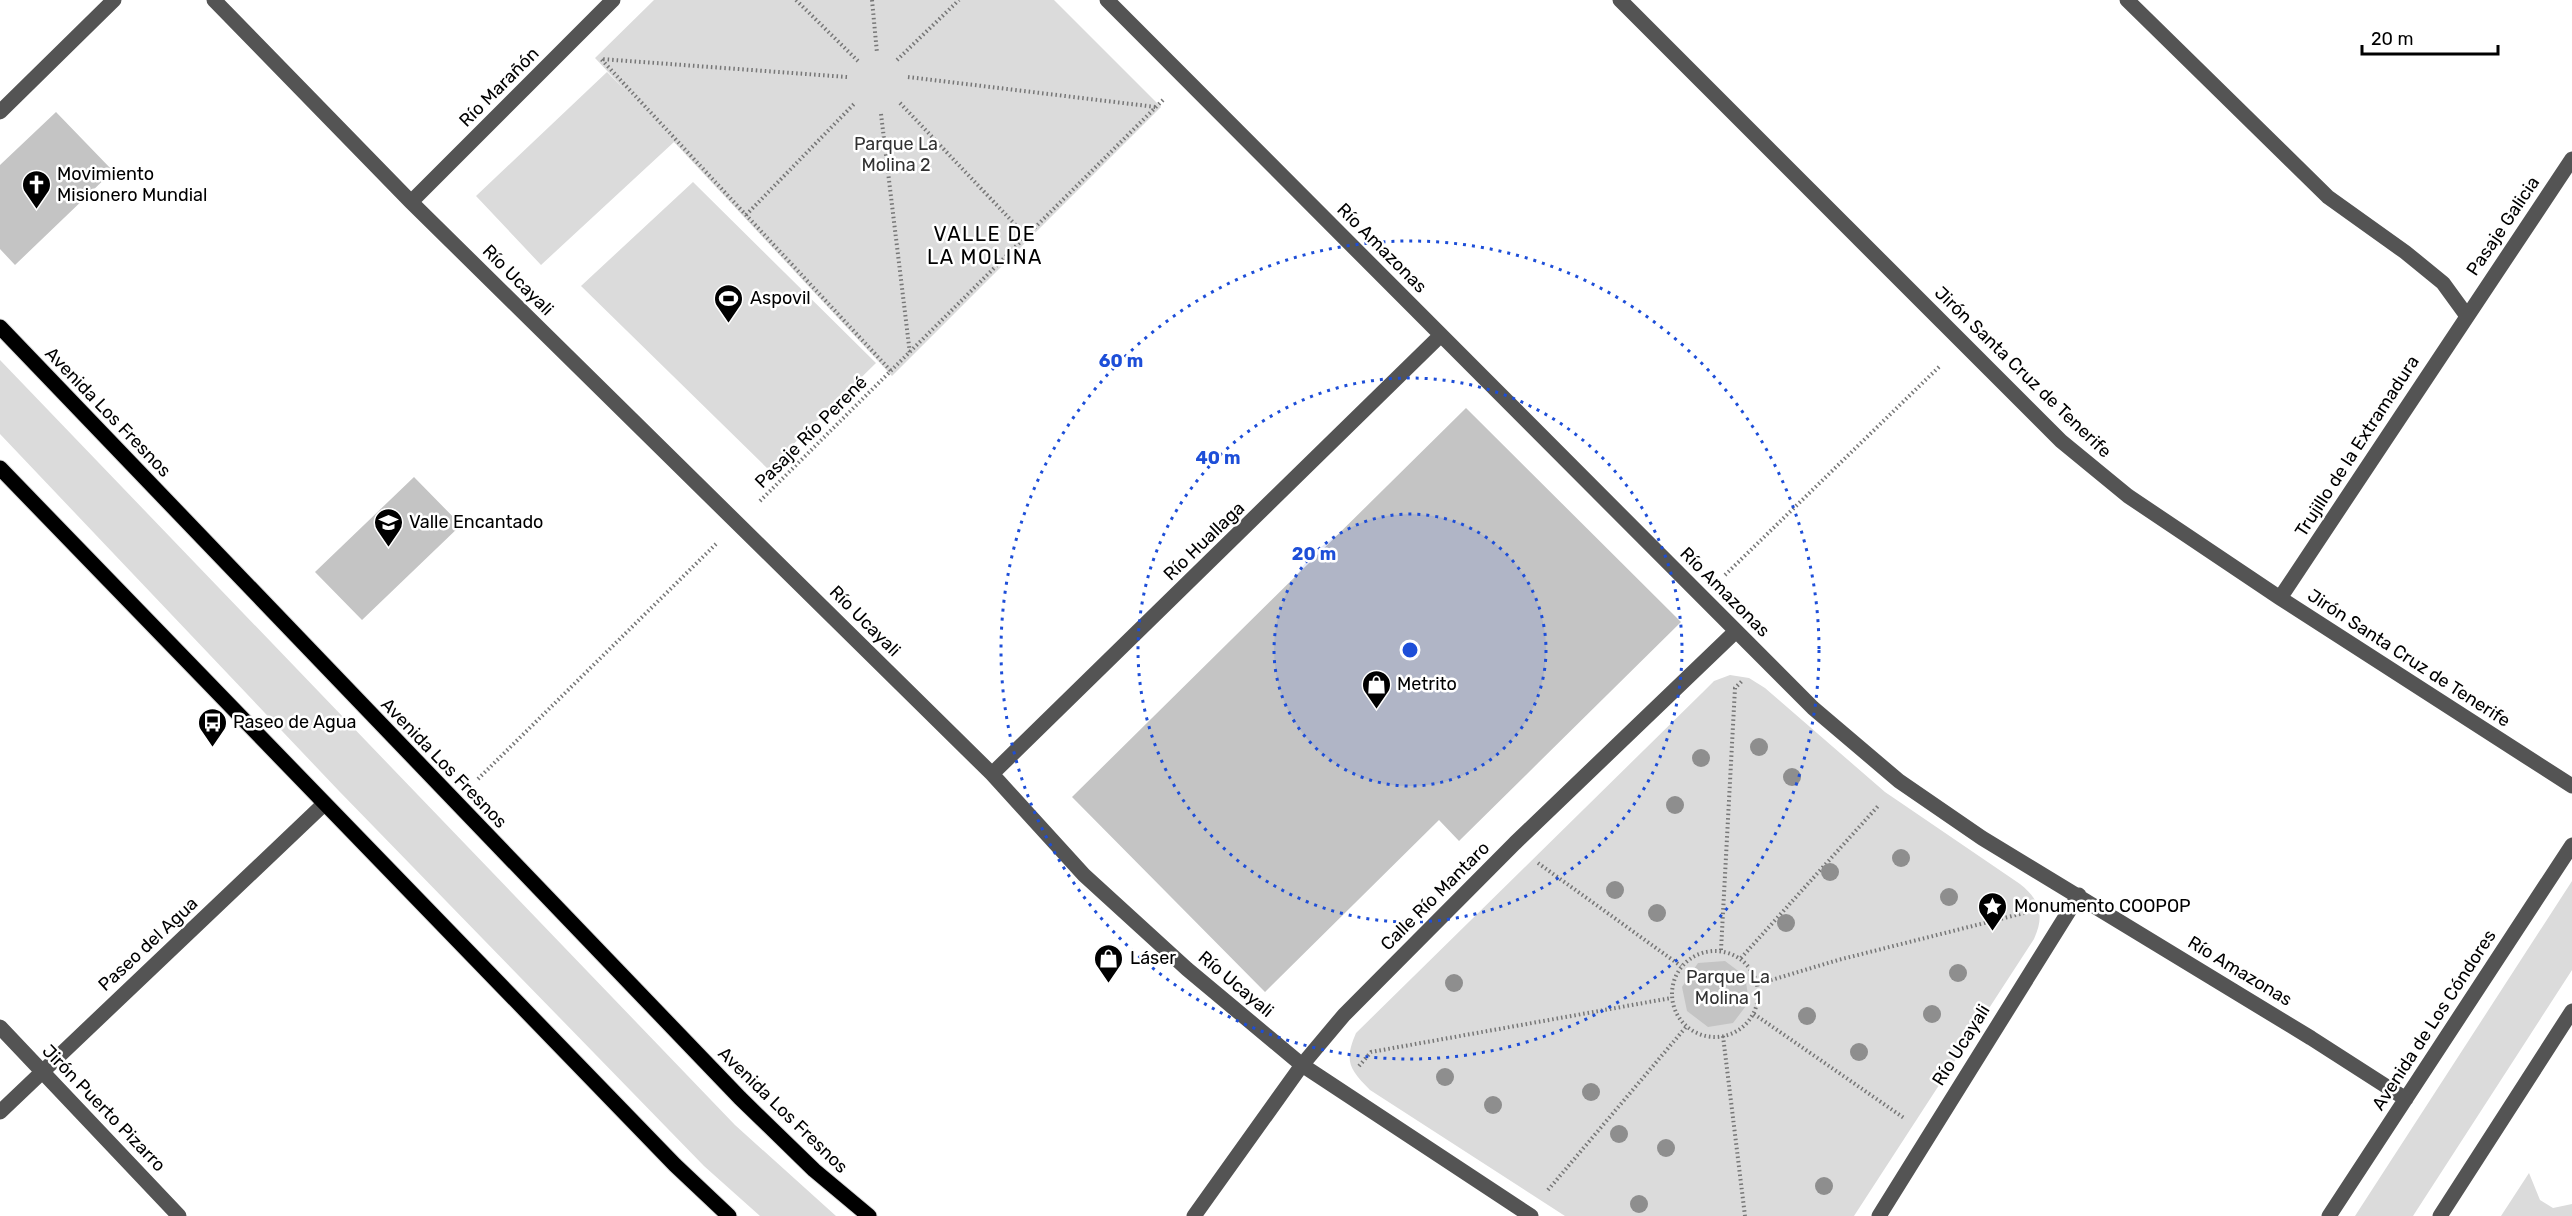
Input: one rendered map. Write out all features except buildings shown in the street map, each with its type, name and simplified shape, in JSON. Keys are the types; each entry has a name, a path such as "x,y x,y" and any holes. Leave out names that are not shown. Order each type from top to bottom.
{"main road":[{"name":"Avenida Los Fresnos","path":"0,327 454,803 740,1098 814,1170 869,1216"},
{"path":"0,468 675,1165 729,1216"}],"street":[{"path":"0,112 114,0"},
{"name":"Río Ucayali","path":"214,0 411,202 993,774 1084,875 1187,969 1302,1065 1531,1216"},
{"name":"Río Marañón","path":"411,202 613,0"},
{"name":"Río Amazonas","path":"1107,0 1813,708 1899,781 1982,838 2079,895 2406,1099"},
{"name":"Jirón Santa Cruz de Tenerife","path":"1620,0 2061,441 2128,496 2280,598 2572,786"},
{"path":"2127,0 2328,197 2405,252 2443,283 2467,316"},
{"name":"Pasaje Galicia","path":"2467,316 2572,159"},
{"name":"Trujillo de la Extramadura","path":"2280,598 2467,316"},
{"name":"Río Huallaga","path":"993,774 1441,335"},
{"name":"Calle Río Mantaro","path":"1194,1216 1302,1065 1344,1016 1515,843 1736,631"},
{"name":"Paseo del Agua","path":"0,1112 324,804"},
{"name":"Avenida de Los Cóndores","path":"2329,1216 2572,845"},
{"name":"Río Ucayali","path":"1879,1216 2079,895"},
{"path":"2440,1216 2572,1011"},
{"name":"Jirón Puerto Pizarro","path":"0,1027 179,1216"}],"path":[{"path":"796,0 858,61"},
{"path":"872,0 877,53"},
{"path":"897,60 959,0"},
{"path":"848,77 601,59 891,371"},
{"path":"908,77 1157,107"},
{"name":"Pasaje Río Perené","path":"454,803 910,354 1185,79"},
{"path":"746,215 854,104"},
{"path":"900,104 1027,237"},
{"path":"881,114 910,354"},
{"path":"1702,596 1964,344"},
{"path":"1721,950 1735,688"},
{"path":"1741,958 1899,781"},
{"path":"1548,871 1681,966"},
{"path":"1758,984 1838,960 2024,913"},
{"path":"1721,950 1741,958 1755,974 1758,984 1758,1004 1746,1024 1723,1036 1710,1037 1686,1027 1679,1019 1671,998 1675,975 1681,966 1693,956 1721,950"},
{"path":"1371,1052 1671,998"},
{"path":"1754,1014 1928,1135"},
{"path":"1542,1199 1553,1183 1686,1027"},
{"path":"1723,1036 1746,1216"}],"green space":[{"name":"Parque La Molina 2","path":"654,0 1054,0 1161,107 892,376 674,142 541,265 476,196 607,72 625,90 595,58"},
{"name":"Aspovil","path":"693,182 876,363 768,469 581,286"},
{"path":"0,360 735,1125 836,1216 760,1216 704,1166 339,791 0,434"},
{"name":"Parque La Molina 1","path":"1730,675 1749,678 1765,688 1885,792 2020,884 2032,896 2039,909 2037,930 2034,939 1854,1216 1565,1216 1370,1090 1353,1070 1350,1058 1352,1043 1356,1033 1714,681"},
{"path":"2572,881 2572,970 2413,1216 2355,1216"},
{"path":"2529,1173 2540,1200 2553,1208 2572,1204 2572,1216 2501,1216"}],"place":[{"name":"Movimiento Misionero Mundial","path":"36,210"},
{"name":"Aspovil","path":"729,324"},
{"name":"Valle Encantado","path":"388,548"},
{"name":"Metrito","path":"1376,710"},
{"name":"Paseo de Agua","path":"212,748"},
{"name":"Monumento COOPOP","path":"1993,932"},
{"name":"Láser","path":"1109,984"}],"district":[{"name":"VALLE DE LA MOLINA","path":"985,246"}]}
